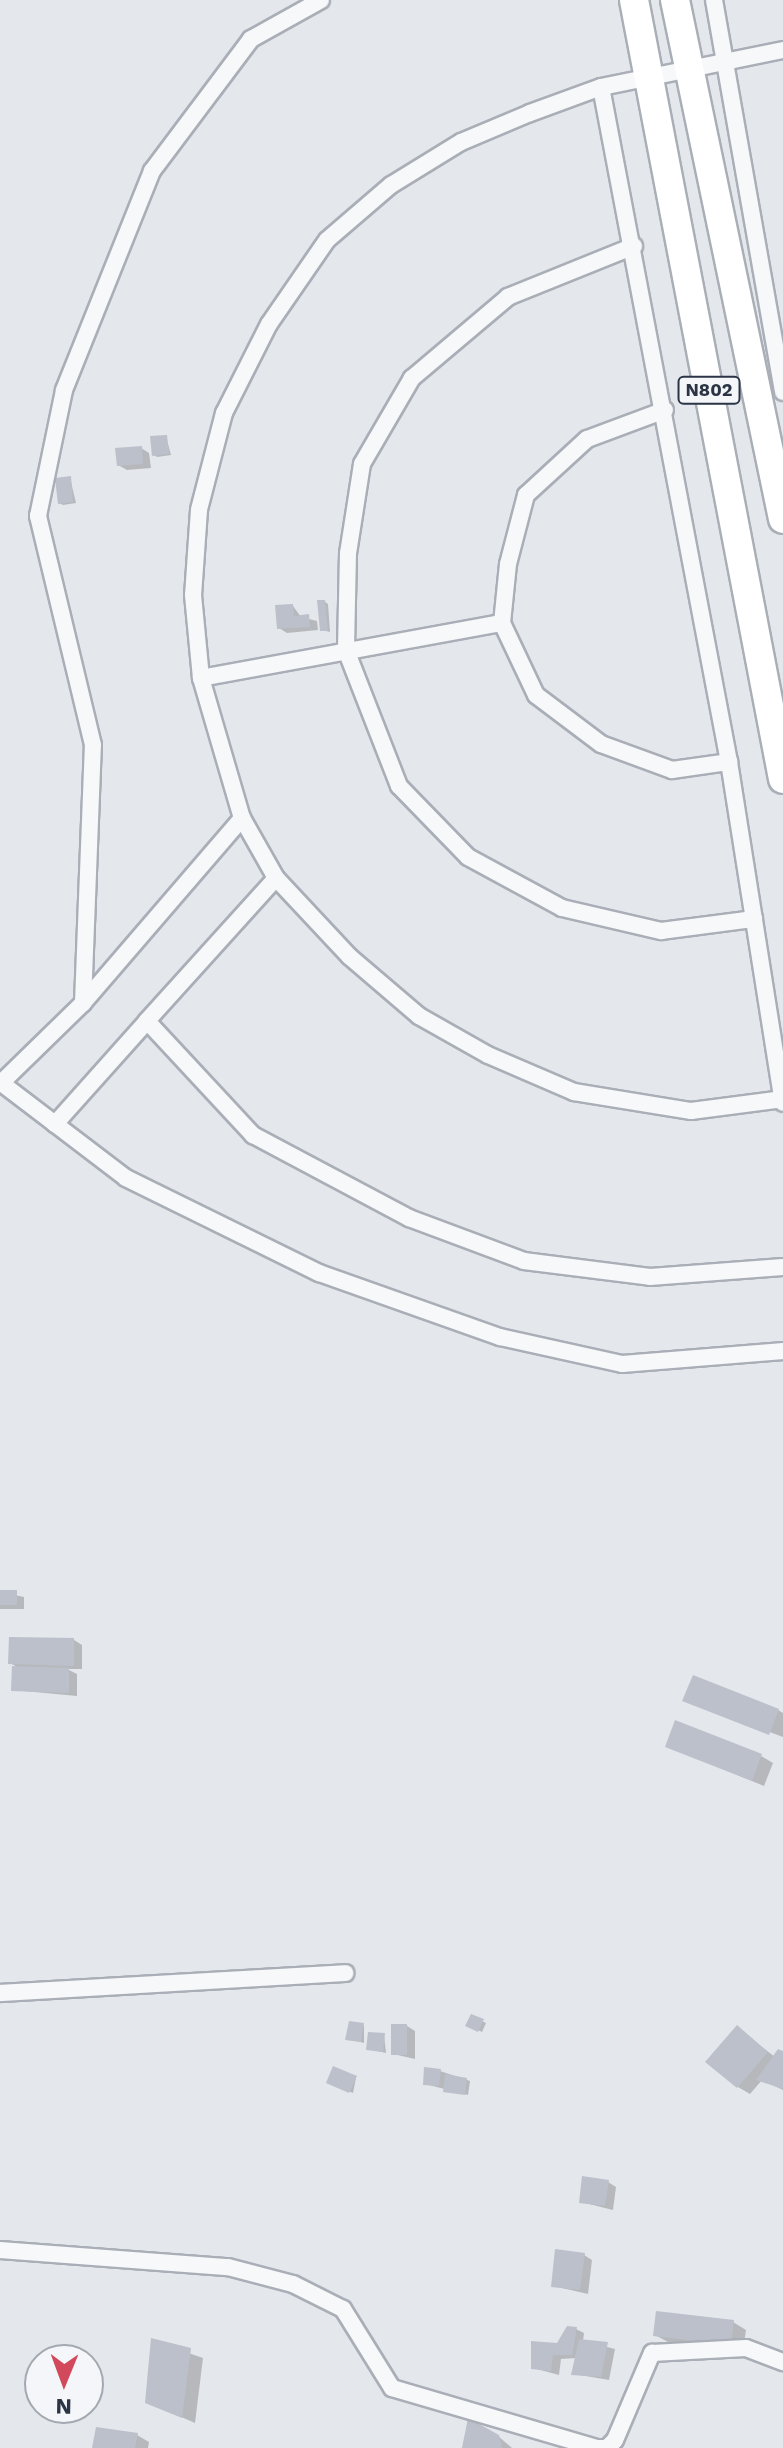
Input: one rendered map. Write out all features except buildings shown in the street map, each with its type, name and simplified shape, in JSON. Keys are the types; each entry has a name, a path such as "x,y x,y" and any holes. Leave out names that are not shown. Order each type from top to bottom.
{"highway":[{"name":"N802","path":"634,0 783,779"},
{"name":"N802","path":"675,0 783,519"}],"street":[{"path":"83,1003 93,745 38,516 64,390 152,171 251,39 321,0"},
{"path":"714,0 783,392"},
{"path":"601,87 634,246 729,762 783,1101 691,1111 574,1092 488,1055 419,1016 350,957 276,878 242,818 201,678 193,595 199,510 224,413 269,324 327,240 391,185 461,142 601,87 783,50"},
{"path":"634,246 508,297 412,378 362,464 348,553 346,650 399,786 468,857 562,908 661,931 754,919"},
{"path":"665,410 587,439 526,495 508,564 502,623 536,695 601,744 672,770 729,762"},
{"path":"201,678 502,623"},
{"path":"242,818 83,1003 0,1083 126,1178 319,1273 500,1337 622,1364 783,1351"},
{"path":"55,1124 276,878"},
{"path":"147,1021 253,1135 409,1218 524,1261 650,1277 783,1267"},
{"path":"0,1993 345,1973"},
{"path":"0,2250 228,2267 293,2284 343,2309 392,2388 597,2448 615,2440 652,2353 746,2348 783,2362"}]}
